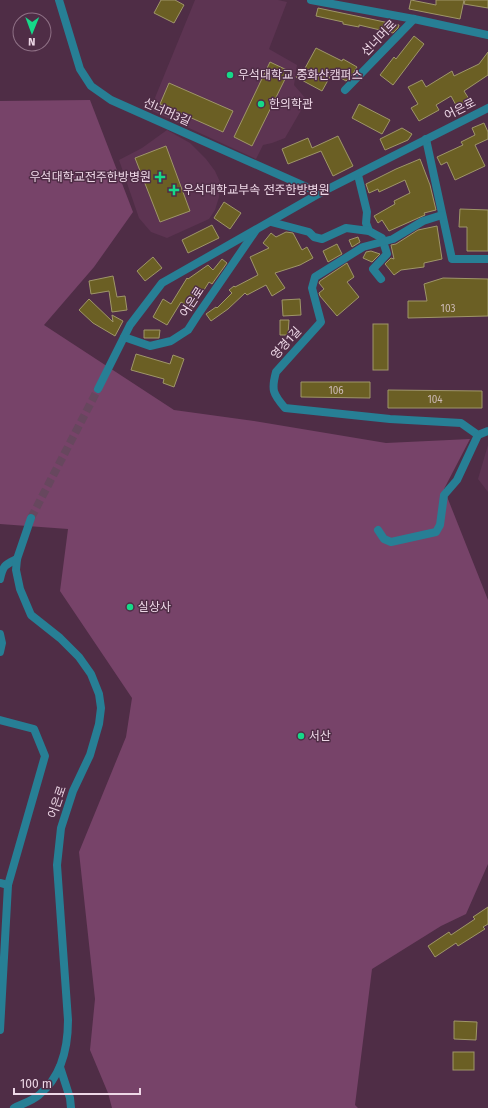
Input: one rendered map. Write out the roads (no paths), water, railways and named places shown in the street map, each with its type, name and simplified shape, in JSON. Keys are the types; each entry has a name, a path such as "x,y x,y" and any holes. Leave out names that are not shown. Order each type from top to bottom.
{"street":[{"name":"선너머3길","path":"59,0 80,69 91,86 111,100 320,193"},
{"name":"선너머로","path":"311,0 414,19 488,35"},
{"name":"선너머로","path":"345,90 414,19"},
{"name":"어은로","path":"98,389 130,325 162,283 320,193 488,108"},
{"path":"426,139 452,259 488,259"},
{"path":"358,175 367,212 366,223 369,231"},
{"name":"영경1길","path":"442,215 423,221 393,239 363,247 315,277 312,288 321,322 276,372 273,382 274,395 284,408 390,419 461,423 478,435"},
{"path":"271,222 309,232 314,237 322,238 346,228 369,231 382,238 387,254 373,269 381,279"},
{"name":"어은로","path":"124,337 150,346 171,341 188,330 256,230"},
{"path":"378,530 384,539 391,542 436,532 440,525 444,495 457,480 478,435 488,431"},
{"name":"어은로","path":"14,1108 38,1096 53,1079 60,1067 68,1035 56,865 61,828 73,791 90,755 99,724 101,708 99,694 91,674 79,657 60,638 31,615 20,590 16,570 16,559 31,518"},
{"path":"0,580 6,564 16,559"},
{"path":"0,634 2,643 0,652"},
{"path":"0,720 34,729 45,756 4,884 0,1030"},
{"path":"60,1067 70,1098 71,1108"}],"tunnel":[{"path":"31,518 98,389"}],"place":[{"name":"우석대학교 중화산캠퍼스","path":"230,75"},
{"name":"한의학관","path":"261,104"},
{"name":"우석대학교전주한방병원","path":"160,177"},
{"name":"우석대학교부속 전주한방병원","path":"174,190"},
{"name":"실상사","path":"130,607"},
{"name":"서산","path":"301,736"}]}
